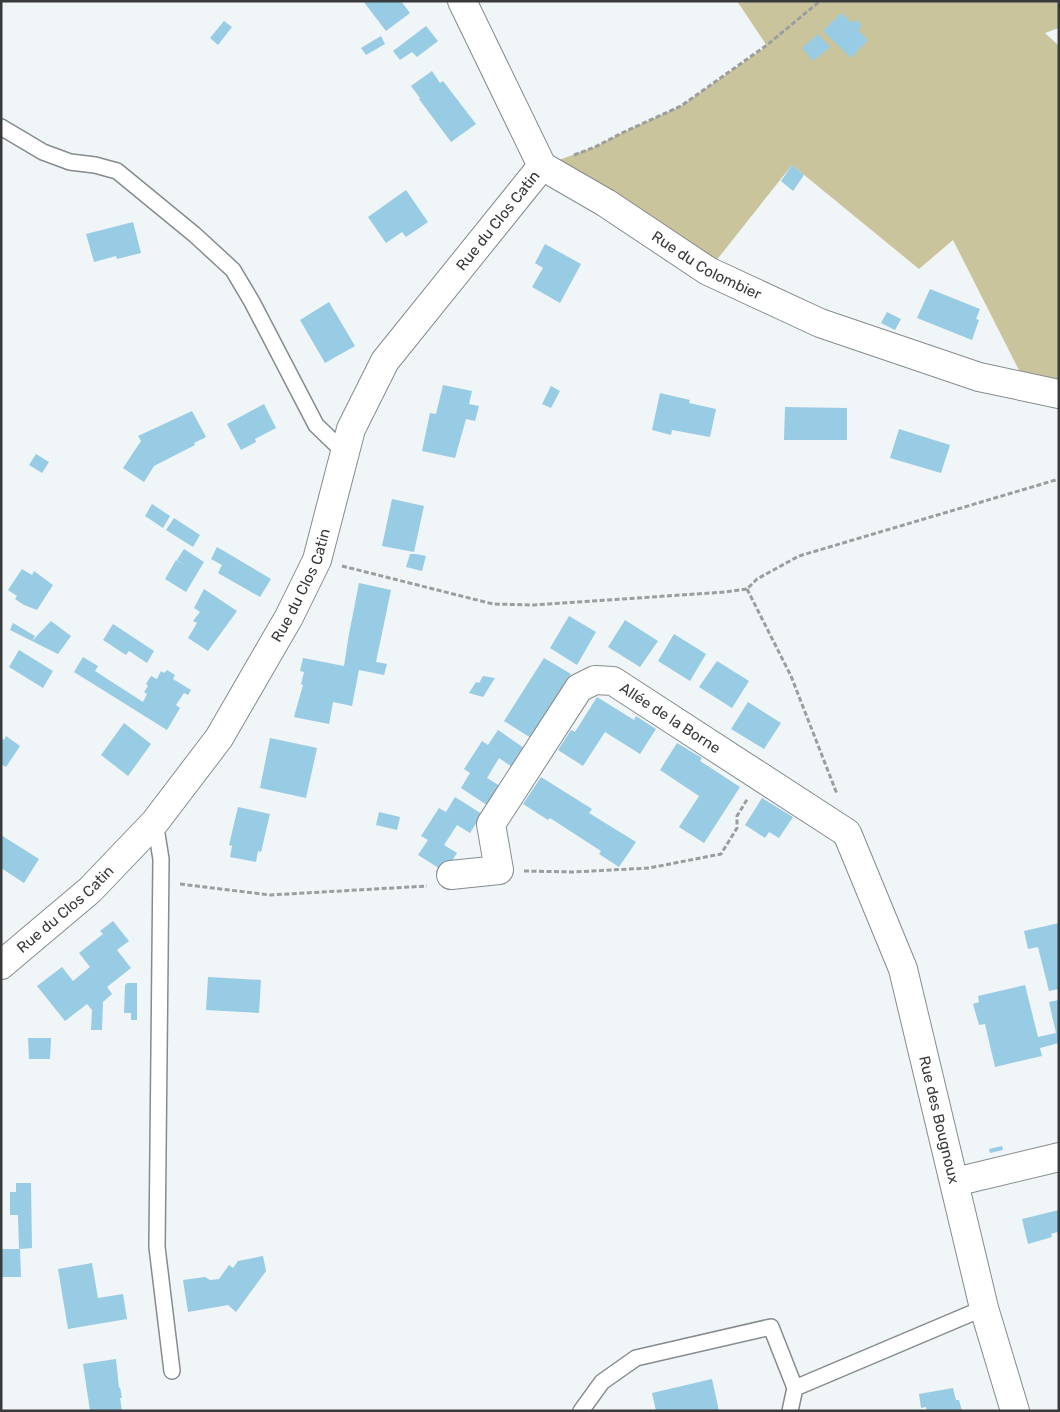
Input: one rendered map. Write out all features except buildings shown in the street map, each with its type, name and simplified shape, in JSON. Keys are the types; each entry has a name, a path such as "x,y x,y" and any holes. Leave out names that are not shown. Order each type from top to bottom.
{"street":[{"path":"462,1 542,166"},
{"name":"Rue du Colombier","path":"542,166 606,203 708,271 820,323 978,377 1059,394"},
{"name":"Rue du Clos Catin","path":"1,965 90,890 155,822 219,738 289,617 317,560 351,429 385,361 542,166"},
{"name":"Allée de la Borne","path":"499,870 491,824 579,688 595,680 613,681 847,833"},
{"name":"Rue des Bougnoux","path":"847,833 903,969 984,1308 1015,1411"},
{"path":"451,875 499,870"},
{"path":"955,1182 1059,1157"}],"lane":[{"path":"1,127 43,152 70,162 95,165 117,171 195,235 233,270 252,302 316,425 345,453"},
{"path":"155,822 160,859 157,1247 172,1371"},
{"path":"794,1388 984,1308"},
{"path":"580,1411 602,1382 636,1358 771,1327 794,1388 790,1411"}],"path":[{"path":"542,166 595,147 681,106 767,45 820,1"},
{"path":"317,560 494,604 534,605 725,592 747,589 756,579 799,556 1059,479"},
{"path":"747,589 790,676 840,800 847,833"},
{"path":"499,870 573,872 649,868 721,854 737,828 737,816 761,777"},
{"path":"160,871 182,885 270,895 433,886 441,885 451,875"}],"shaded area":[{"path":"737,1 1059,1 1059,28 1045,33 1059,46 1059,394 1028,388 953,240 919,269 792,165 708,271 542,166 595,147 681,106 767,46"}]}
